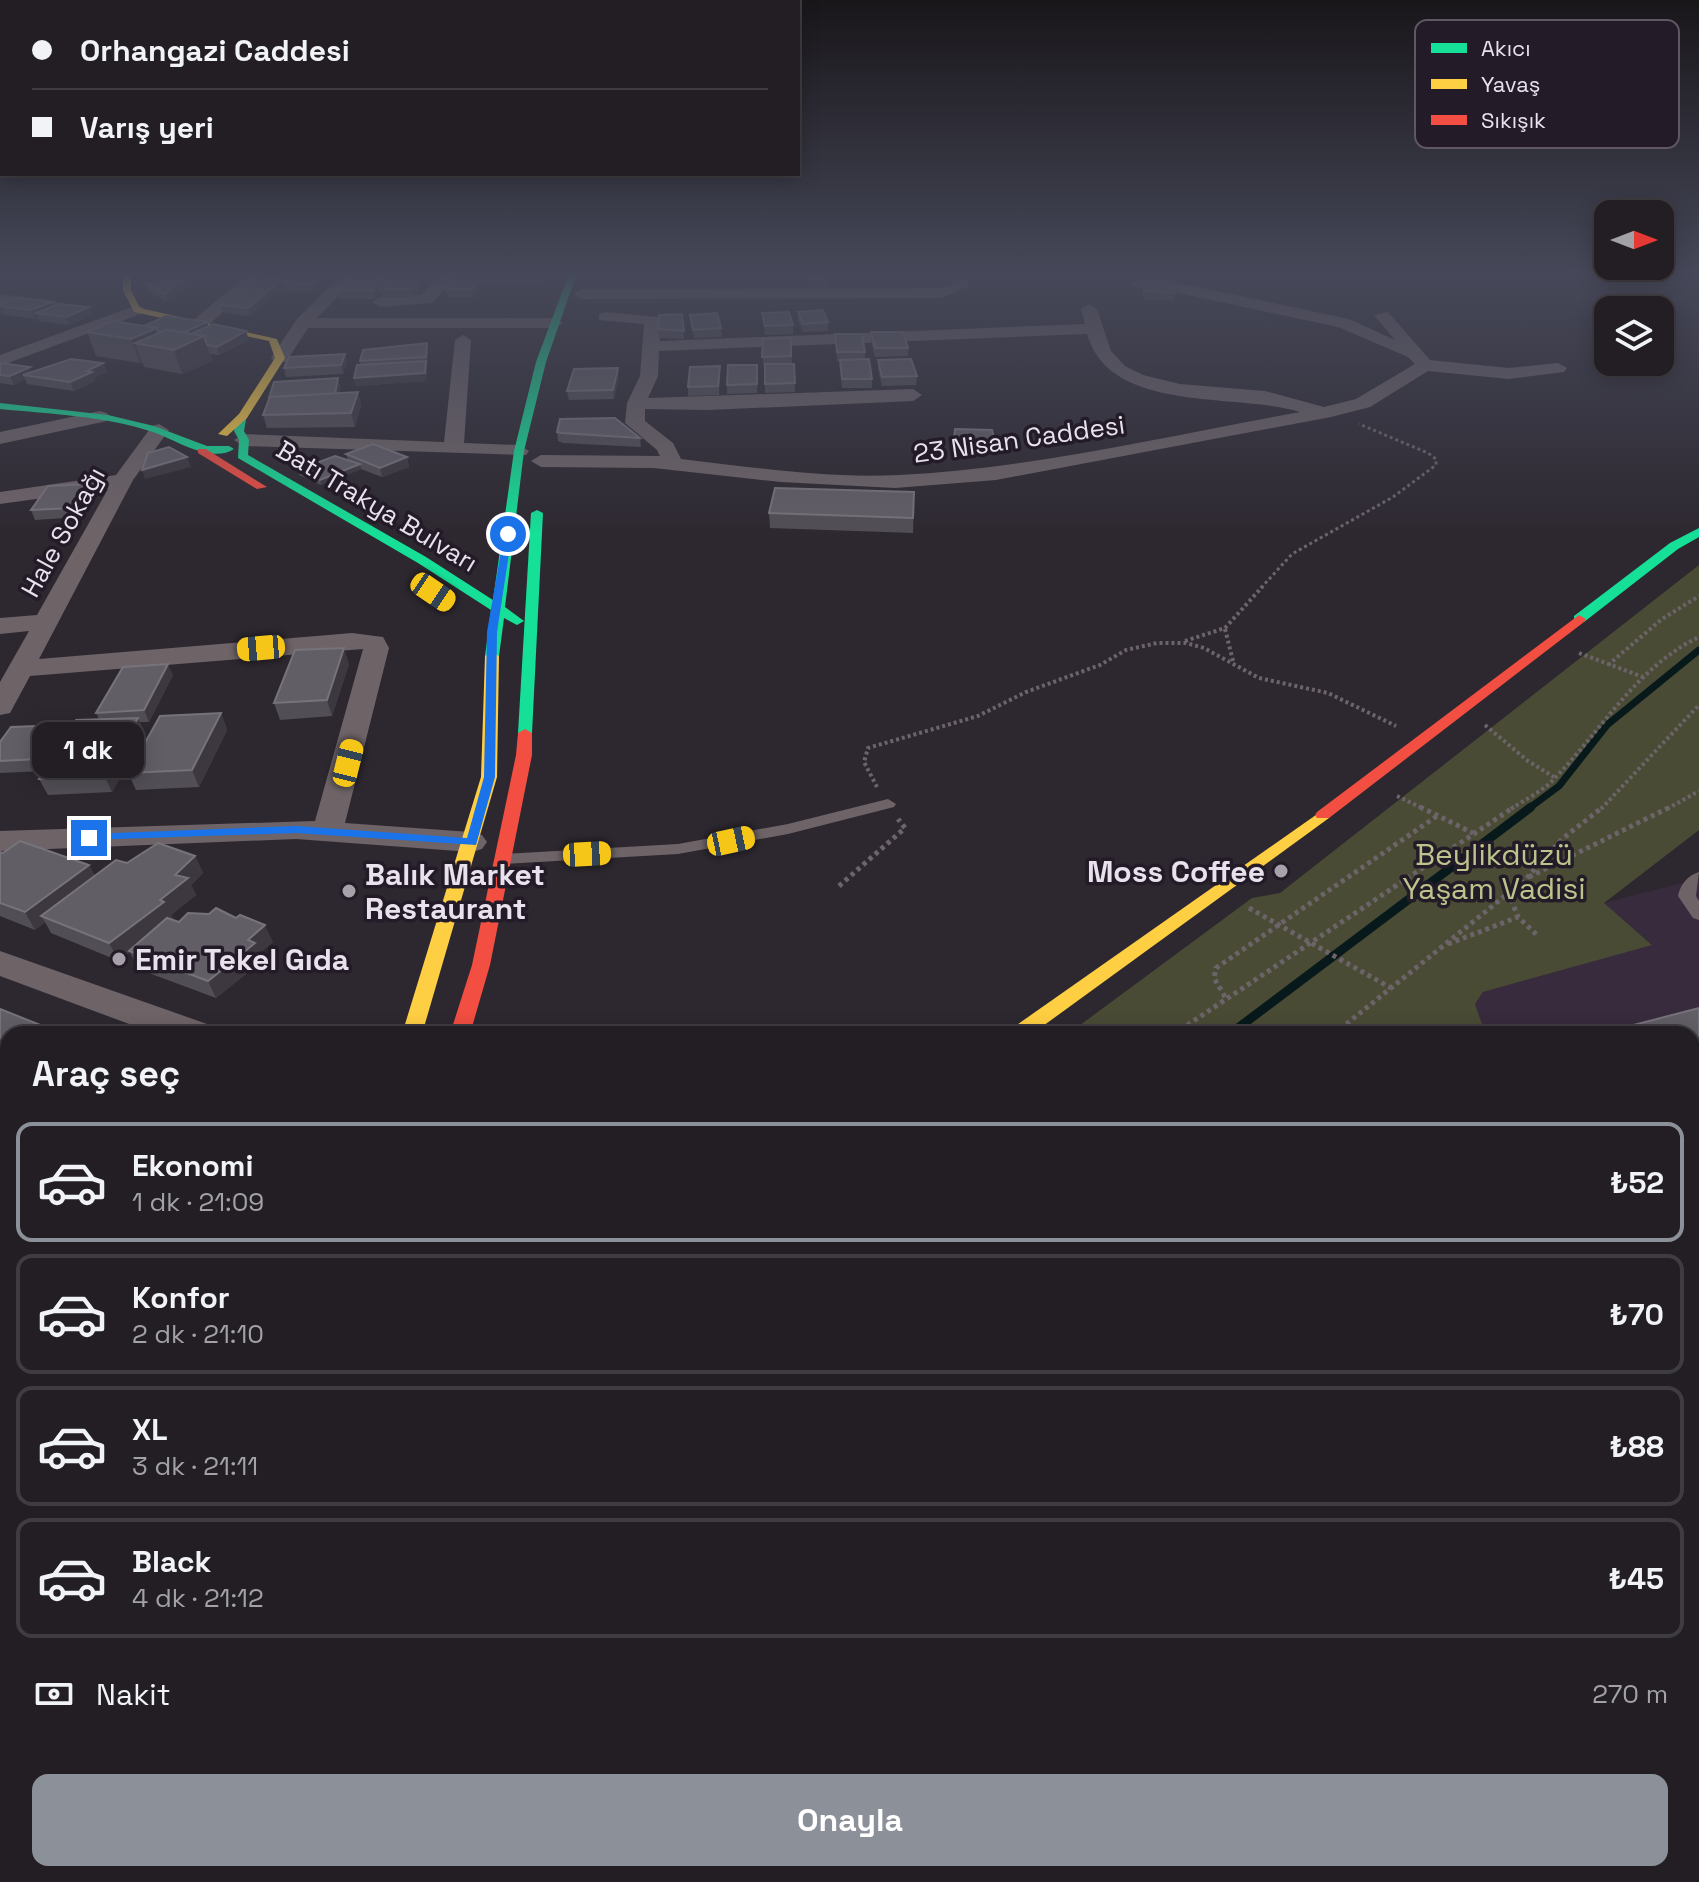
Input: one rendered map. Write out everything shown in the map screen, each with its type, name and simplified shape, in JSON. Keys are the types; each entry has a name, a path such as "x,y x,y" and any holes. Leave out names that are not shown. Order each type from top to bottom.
{"main road":[{"path":"233,437 197,442 200,451 225,451 278,361"},
{"path":"495,610 519,451 543,361"},
{"path":"462,1026 481,965 524,755 538,488 545,430 555,384"},
{"path":"0,395 108,410 195,426 233,437"},
{"name":"Batı Trakya Bulvarı","path":"0,406 100,417 159,430 325,526"},
{"name":"Batı Trakya Bulvarı","path":"233,437 242,456 441,572 495,610 530,628"},
{"path":"1031,1026 1267,858 1674,546 1699,532"},
{"path":"441,572 469,578 482,577 503,563"},
{"name":"Batı Trakya Bulvarı","path":"414,1026 489,777 495,610"},
{"name":"Batı Trakya Bulvarı","path":"473,619 492,632"},
{"path":"492,632 530,628"},
{"path":"1038,1026 1054,1011"}],"street":[{"path":"453,449 461,361"},
{"path":"650,361 649,376 636,403 635,423 666,447 673,464"},
{"path":"1111,361 1161,386 1192,393 1263,397 1329,412"},
{"path":"1423,362 1534,375 1558,368"},
{"name":"23 Nisan Caddesi","path":"541,461 673,464 809,478 895,482 996,474 1329,412 1363,403 1423,362"},
{"path":"636,403 708,404 913,395"},
{"path":"0,438 100,417"},
{"name":"Hale Sokağı","path":"0,707 123,480 159,430"},
{"path":"233,437 519,451"},
{"path":"0,498 123,480"},
{"path":"0,626 44,622"},
{"path":"18,669 336,642 374,642 376,648 362,705 327,832"},
{"path":"0,841 296,829 471,842"},
{"path":"0,963 172,1026"}],"lane":[{"path":"505,859 678,849 788,829 888,804"},
{"path":"1699,878 1688,889 1687,896 1699,914"}],"path":[{"path":"1180,643 1225,628 1292,554 1393,497 1436,465 1436,459 1428,453 1329,412"},
{"path":"1608,665 1662,619 1699,596"},
{"path":"1225,628 1234,663"},
{"path":"1185,1026 1225,997 1313,943 1554,777 1643,677 1676,648 1699,637"},
{"path":"839,886 905,828 864,762 868,748 978,716 1139,645 1180,643 1204,648 1259,678 1328,693 1405,730"},
{"path":"1578,653 1643,677"},
{"path":"1526,879 1562,839 1613,800 1641,764 1699,705"},
{"path":"1484,725 1528,761 1554,777"},
{"path":"1344,1026 1526,879 1644,822 1699,791"},
{"path":"1397,796 1474,834"},
{"path":"1225,997 1214,978 1216,968 1437,816"},
{"path":"1508,892 1518,917 1538,936"},
{"path":"1238,901 1391,988"},
{"path":"1443,946 1518,917"}],"shaded area":[{"path":"1699,879 1699,1026 1483,1026 1475,1004 1483,992 1652,944 1603,903"}],"green space":[{"name":"Beylikdüzü Yaşam Vadisi","path":"1699,565 1699,830 1604,903 1652,945 1483,992 1475,1004 1483,1026 1079,1026 1252,898 1280,893"}],"building":[{"path":"66,361 103,363 70,382 23,375"},
{"path":"287,361 343,361 341,365 284,368"},
{"path":"426,361 425,373 354,378 357,365"},
{"path":"840,361 869,361 872,379 842,379"},
{"path":"878,361 912,361 917,376 882,377"},
{"path":"0,363 30,367 10,376 0,375"},
{"path":"765,364 794,364 795,383 765,384"},
{"path":"728,365 757,365 757,384 727,385"},
{"path":"720,366 718,386 688,387 690,367"},
{"path":"618,368 613,390 567,391 574,369"},
{"path":"338,378 335,394 269,398 274,382"},
{"path":"358,392 351,413 263,415 270,397"},
{"path":"615,418 640,438 557,432 560,419"},
{"path":"955,429 992,430 995,442 954,439"},
{"path":"373,444 407,457 380,468 346,454"},
{"path":"169,447 187,457 142,470 148,453"},
{"path":"335,456 360,464 320,480 297,470"},
{"path":"91,484 74,508 31,510 48,486"},
{"path":"775,488 914,492 913,518 769,513"},
{"path":"344,648 327,700 274,703 295,650"},
{"path":"168,664 144,710 96,713 123,667"},
{"path":"221,713 192,770 128,773 160,716"},
{"path":"138,718 104,775 39,779 76,720"},
{"path":"62,725 39,759 0,761 0,742 11,727"},
{"path":"20,841 89,865 25,912 0,903 0,852"},
{"path":"158,843 195,856 175,875 188,878 160,900 164,902 109,943 41,916 116,860 127,863"},
{"path":"216,908 236,918 240,915 265,925 248,940 255,943 208,981 129,951 167,918 179,922 188,913 209,914"},
{"path":"1699,1008 1699,1026 1630,1026"},
{"path":"0,1009 43,1026 0,1026"}],"waterway":[{"path":"1528,809 1559,786 1607,725 1699,650"},
{"path":"1241,1026 1531,807"}],"traffic: fast":[{"path":"492,656 519,451 541,361"},
{"path":"0,406 108,418 150,428 206,449 229,449"},
{"path":"243,416 239,431 244,440 242,456 422,560 517,621"},
{"path":"525,733 537,513"},
{"path":"1579,619 1674,546 1699,532"}],"traffic: slow":[{"path":"223,434 243,416 278,361"},
{"path":"414,1026 489,777 492,656"},
{"path":"1029,1026 1323,815"}],"traffic: jam":[{"path":"202,451 261,487"},
{"path":"1323,815 1579,619"},
{"path":"462,1026 481,965 524,755 525,733"}],"place":[{"name":"Moss Coffee","path":"1281,871"},
{"name":"Balık Market Restaurant","path":"349,891"},
{"name":"Emir Tekel Gıda","path":"119,959"}],"route":[{"path":"89,838 296,829 471,842 489,777 492,632 508,534"}]}
